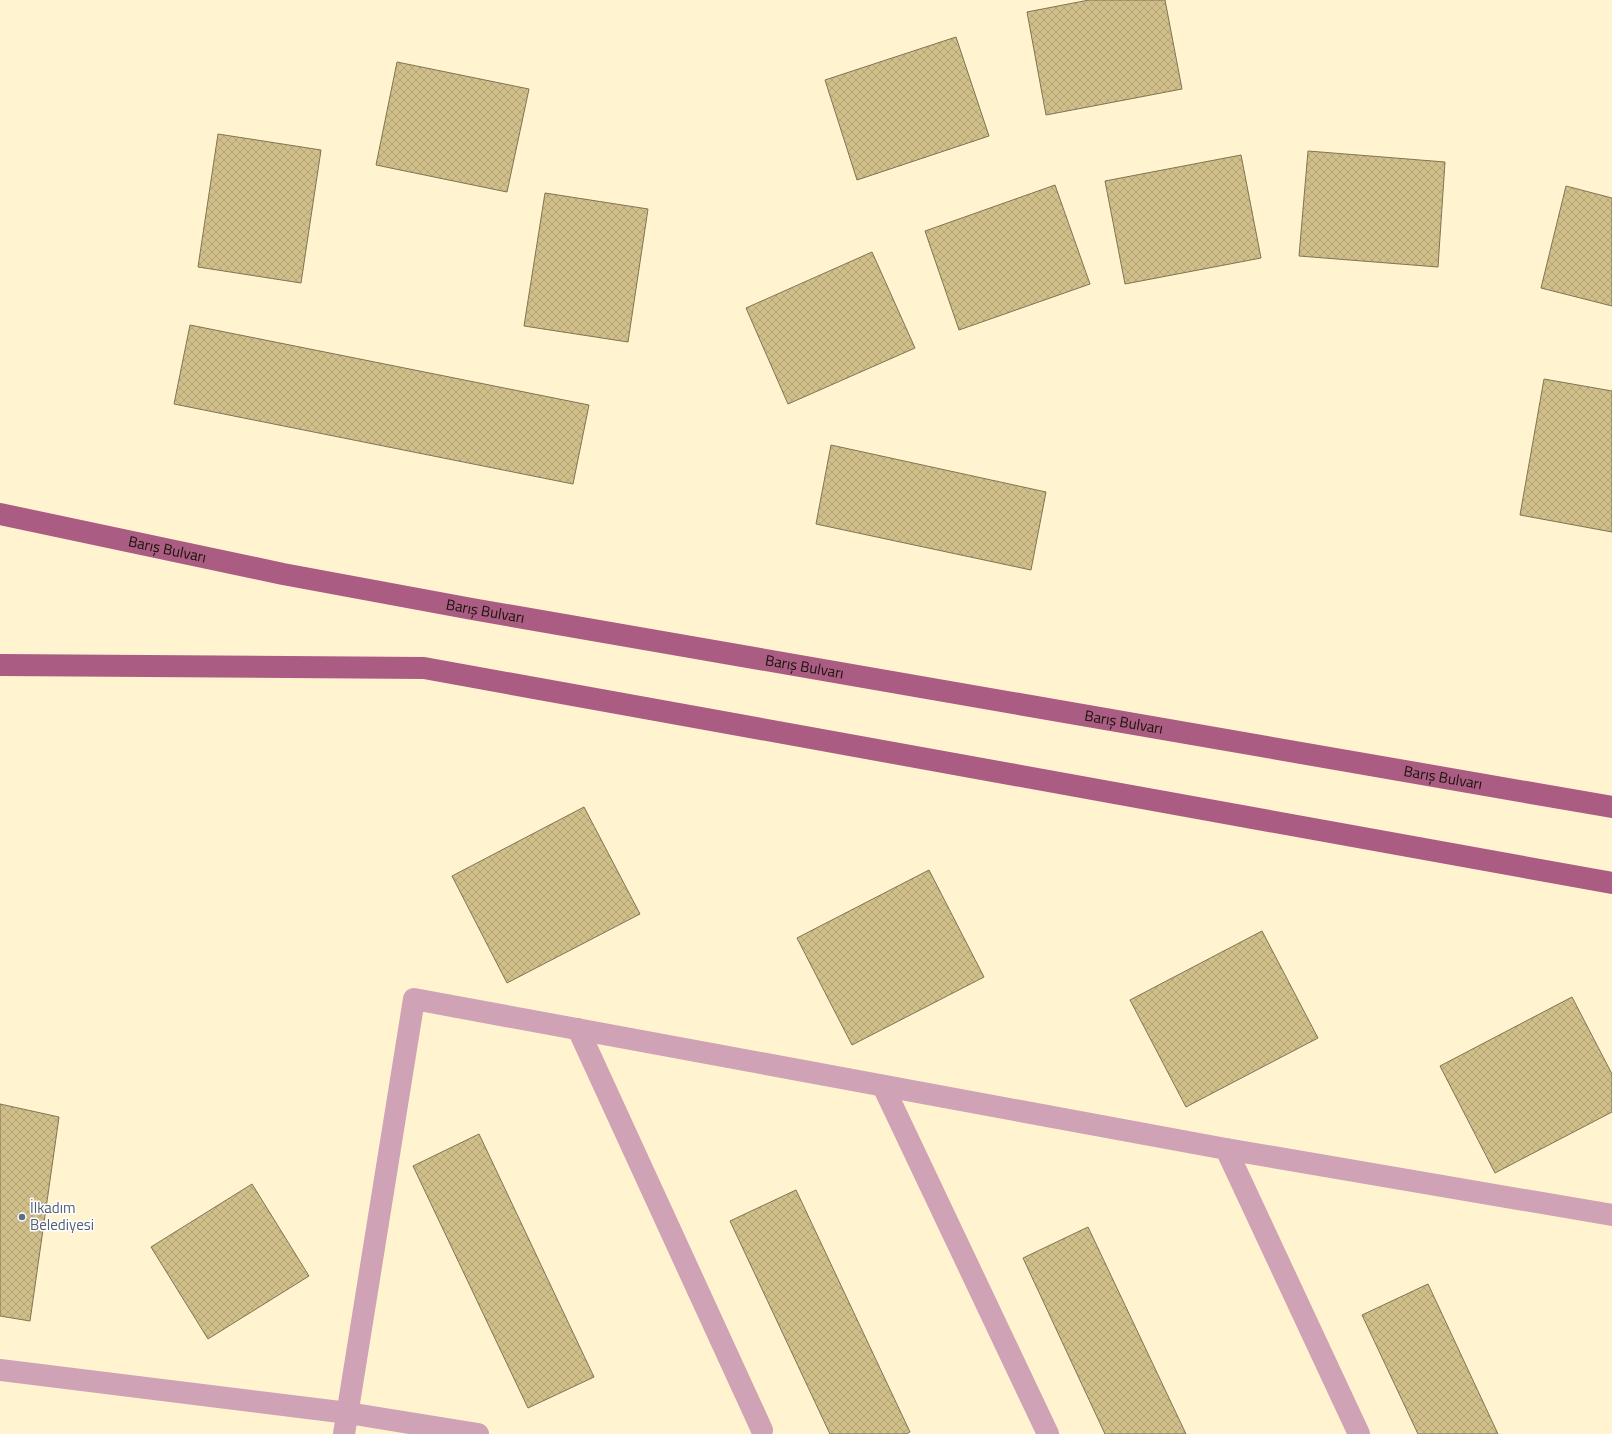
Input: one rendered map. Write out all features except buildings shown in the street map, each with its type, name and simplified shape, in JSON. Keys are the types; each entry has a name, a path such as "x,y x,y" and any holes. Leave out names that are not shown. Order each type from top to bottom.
{"main road":[{"name":"Barış Bulvarı","path":"0,514 283,574 1612,808"},
{"path":"0,665 424,668 1612,883"}],"street":[{"path":"344,1434 414,999 1226,1149 1612,1215"},
{"path":"578,1029 762,1430"},
{"path":"883,1086 1048,1434"},
{"path":"1226,1149 1359,1434"},
{"path":"0,1370 348,1413 478,1434"}],"place":[{"name":"İlkadım Belediyesi","path":"22,1217"}]}
